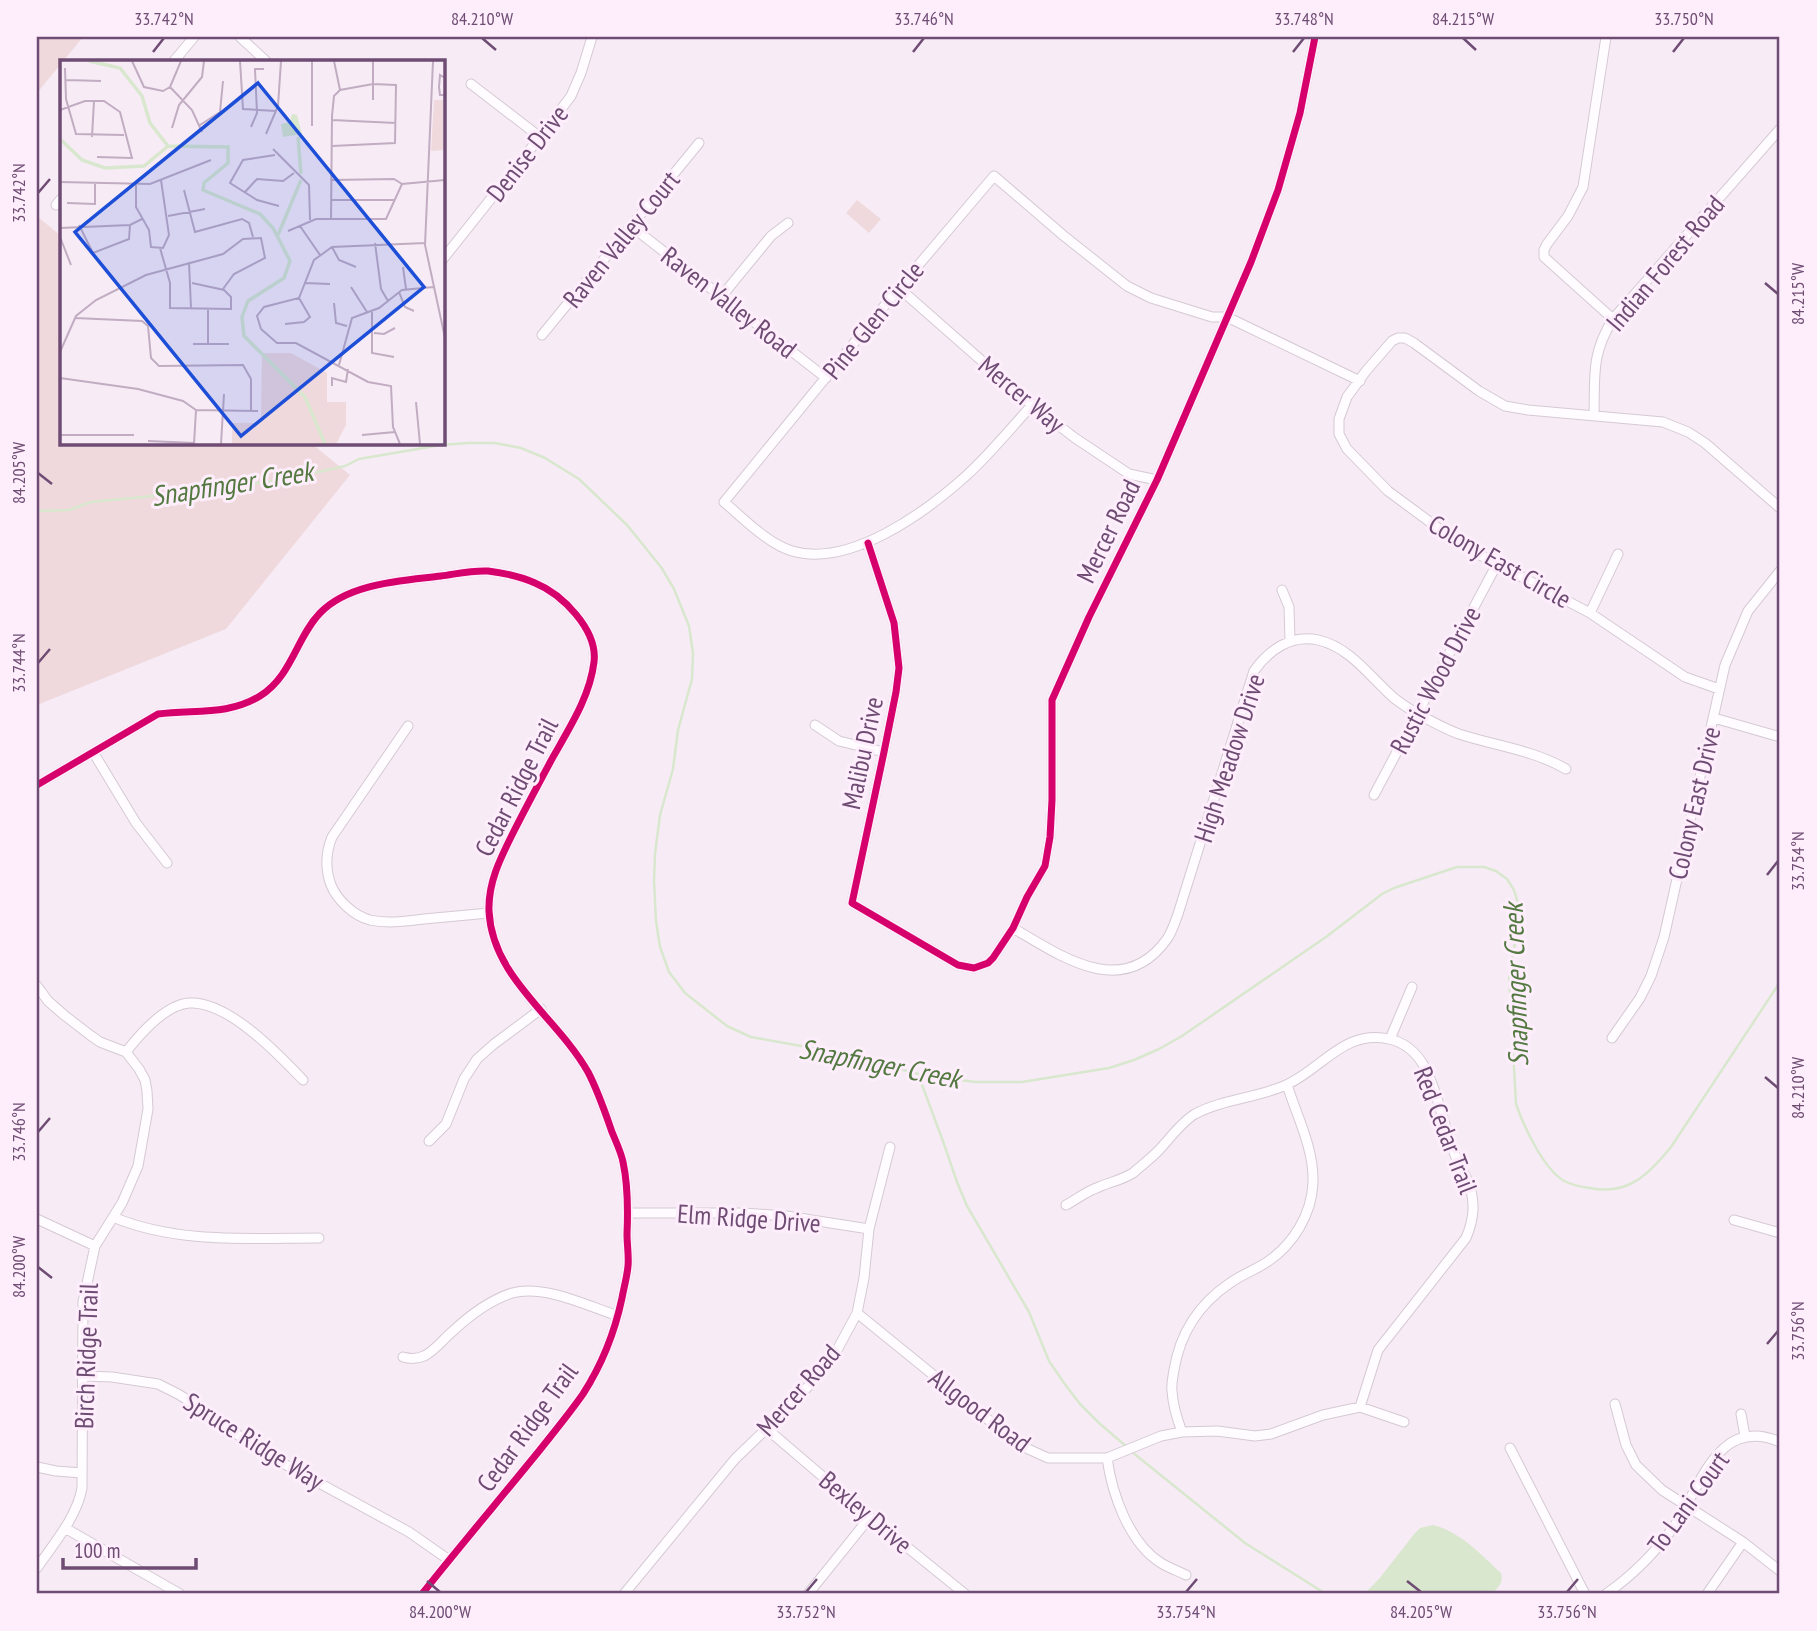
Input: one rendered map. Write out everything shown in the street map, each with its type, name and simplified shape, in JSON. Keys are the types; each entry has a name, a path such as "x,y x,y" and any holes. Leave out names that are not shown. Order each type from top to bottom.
{"street":[{"path":"175,60 194,37"},
{"path":"240,37 265,60"},
{"name":"Denise Drive","path":"444,254 571,96 592,37"},
{"name":"Mercer Road","path":"914,939 958,965 974,968 988,963 1013,928 1045,866 1052,800 1052,700 1089,617 1157,480 1251,262 1278,190 1300,113 1315,37"},
{"path":"1606,37 1583,187 1568,216 1547,244 1544,257 1613,319"},
{"path":"471,84 540,137"},
{"name":"Indian Forest Road","path":"1594,415 1595,365 1604,333 1613,319 1780,129"},
{"name":"Raven Valley Court","path":"542,335 699,143"},
{"name":"Pine Glen Circle","path":"1032,405 968,474 917,514 868,543 832,552 807,554 790,551 770,540 723,502 994,176 1127,286 1163,302 1212,317 1227,317 1360,381"},
{"path":"721,297 771,236 788,223"},
{"name":"Raven Valley Road","path":"632,226 826,378"},
{"name":"Mercer Way","path":"899,288 1032,405 1109,462 1129,474 1157,480"},
{"name":"Colony East Circle","path":"1719,689 1685,677 1590,613 1461,545 1388,491 1347,449 1339,434 1339,419 1347,397 1380,354 1392,341 1405,338 1479,391 1505,406 1663,422 1688,432 1780,508"},
{"name":"Malibu Drive","path":"868,543 894,624 899,668 852,903 914,939"},
{"path":"1590,613 1618,554"},
{"name":"Rustic Wood Drive","path":"1374,796 1497,564"},
{"name":"Cedar Ridge Trail","path":"37,785 158,714 216,711 236,707 257,698 275,685 311,624 323,610 337,599 366,588 484,571 512,575 538,583 558,596 573,611 593,642 595,659 589,683 579,709 499,861 490,886 489,913 497,949 509,973 541,1009 587,1070 599,1095 623,1161 628,1213 628,1267 618,1316 585,1391 502,1498 422,1594"},
{"name":"Colony East Drive","path":"1612,1038 1640,998 1651,976 1664,937 1725,665 1748,611 1780,571"},
{"path":"1282,590 1289,607 1290,641 1304,638 1332,644 1348,654 1395,699 1417,713 1456,733 1550,759 1566,769"},
{"name":"High Meadow Drive","path":"1013,928 1079,965 1105,971 1132,967 1142,963 1155,952 1168,938 1178,914 1255,671 1261,661 1275,649 1290,641"},
{"path":"1714,718 1780,737"},
{"path":"816,725 839,741 884,752"},
{"path":"408,726 332,837 327,855 330,881 342,902 370,920 392,922 489,913"},
{"path":"93,752 136,823 167,863"},
{"path":"37,986 56,1008 90,1035 126,1052 170,1009 191,1003 214,1007 232,1016 303,1080"},
{"path":"1390,1039 1412,987"},
{"path":"429,1140 446,1124 464,1079 477,1059 541,1009"},
{"name":"Red Cedar Trail","path":"1066,1205 1099,1186 1131,1174 1192,1116 1210,1107 1287,1085 1348,1043 1374,1038 1390,1039 1413,1051 1429,1073 1452,1147 1474,1198 1474,1212 1466,1238 1378,1350 1360,1407"},
{"name":"Birch Ridge Trail","path":"37,1568 80,1501 83,1302 95,1246 131,1185 138,1166 148,1109 145,1080 126,1052"},
{"path":"1182,1432 1174,1410 1171,1388 1184,1334 1205,1303 1230,1283 1275,1256 1287,1244 1298,1229 1312,1196 1311,1155 1287,1085"},
{"name":"Mercer Road","path":"624,1594 735,1459 790,1406 836,1352 856,1313 864,1278 869,1229 890,1147"},
{"name":"Elm Ridge Drive","path":"628,1213 744,1213 786,1216 869,1229"},
{"path":"113,1216 141,1227 174,1233 214,1237 319,1238"},
{"path":"37,1219 95,1246"},
{"path":"1734,1220 1780,1233"},
{"path":"403,1357 421,1357 433,1351 454,1329 476,1312 514,1293 549,1294 618,1316"},
{"name":"Allgood Road","path":"856,1313 1001,1430 1026,1448 1048,1458 1107,1458 1161,1436 1182,1432 1217,1431 1255,1436 1271,1434 1323,1415 1360,1407"},
{"name":"Spruce Ridge Way","path":"83,1376 158,1384 178,1394 212,1415 255,1448 410,1532 449,1560"},
{"path":"1615,1404 1626,1445 1636,1465 1662,1490 1743,1542 1780,1571"},
{"path":"1360,1407 1404,1422"},
{"path":"1741,1414 1745,1436"},
{"name":"Bexley Drive","path":"767,1429 965,1594"},
{"name":"To Lani Court","path":"1606,1594 1630,1577 1664,1540 1714,1458 1731,1443 1745,1436 1780,1442"},
{"path":"1510,1448 1585,1594"},
{"path":"1107,1458 1110,1482 1130,1529 1160,1563 1186,1575"},
{"path":"37,1467 82,1473"},
{"path":"808,1594 870,1517"},
{"path":"65,1528 180,1594"},
{"path":"1707,1594 1743,1542"}],"shaded area":[{"path":"37,37 83,37 64,60 60,60 60,65 37,93"},
{"path":"857,200 881,219 869,233 846,213"},
{"path":"37,216 60,235 60,444 312,444 350,475 226,629 37,705"},
{"path":"1433,1525 1461,1538 1501,1573 1501,1582 1492,1594 1364,1594 1420,1528"}],"waterway":[{"name":"Snapfinger Creek","path":"37,511 69,510 91,502 204,491 286,479 345,466 359,459 468,443 495,443 521,448 545,458 579,479 627,525 661,567 674,589 689,626 693,653 692,679 678,730 673,769 660,815 655,854 656,921 660,947 669,972 685,993 727,1026 751,1037 869,1060 918,1074 975,1082 1022,1082 1109,1068 1134,1060 1182,1036 1326,937 1382,894 1457,867 1484,867 1507,879 1518,903 1509,977 1516,1104 1535,1146 1556,1175 1574,1185 1603,1190 1616,1189 1637,1181 1663,1157 1780,982"},
{"path":"918,1074 967,1206 1029,1312 1049,1361 1080,1404 1127,1447"},
{"path":"1132,1452 1245,1543 1326,1594"}],"cycle path":[{"path":"868,543 894,623 899,668 852,903 958,965 974,968 993,958 1013,928 1045,866 1052,800 1052,700 1089,617 1157,480 1251,262 1278,190 1300,113 1315,37"},
{"path":"37,785 158,714 235,707 260,696 271,688 287,668 320,613 332,603 360,589 476,571 512,575 524,578 556,595 576,615 590,638 594,662 584,699 503,853 493,881 489,911 493,935 501,957 513,977 560,1033 588,1072 621,1154 627,1189 627,1274 611,1335 596,1372 583,1394 422,1594"}]}
